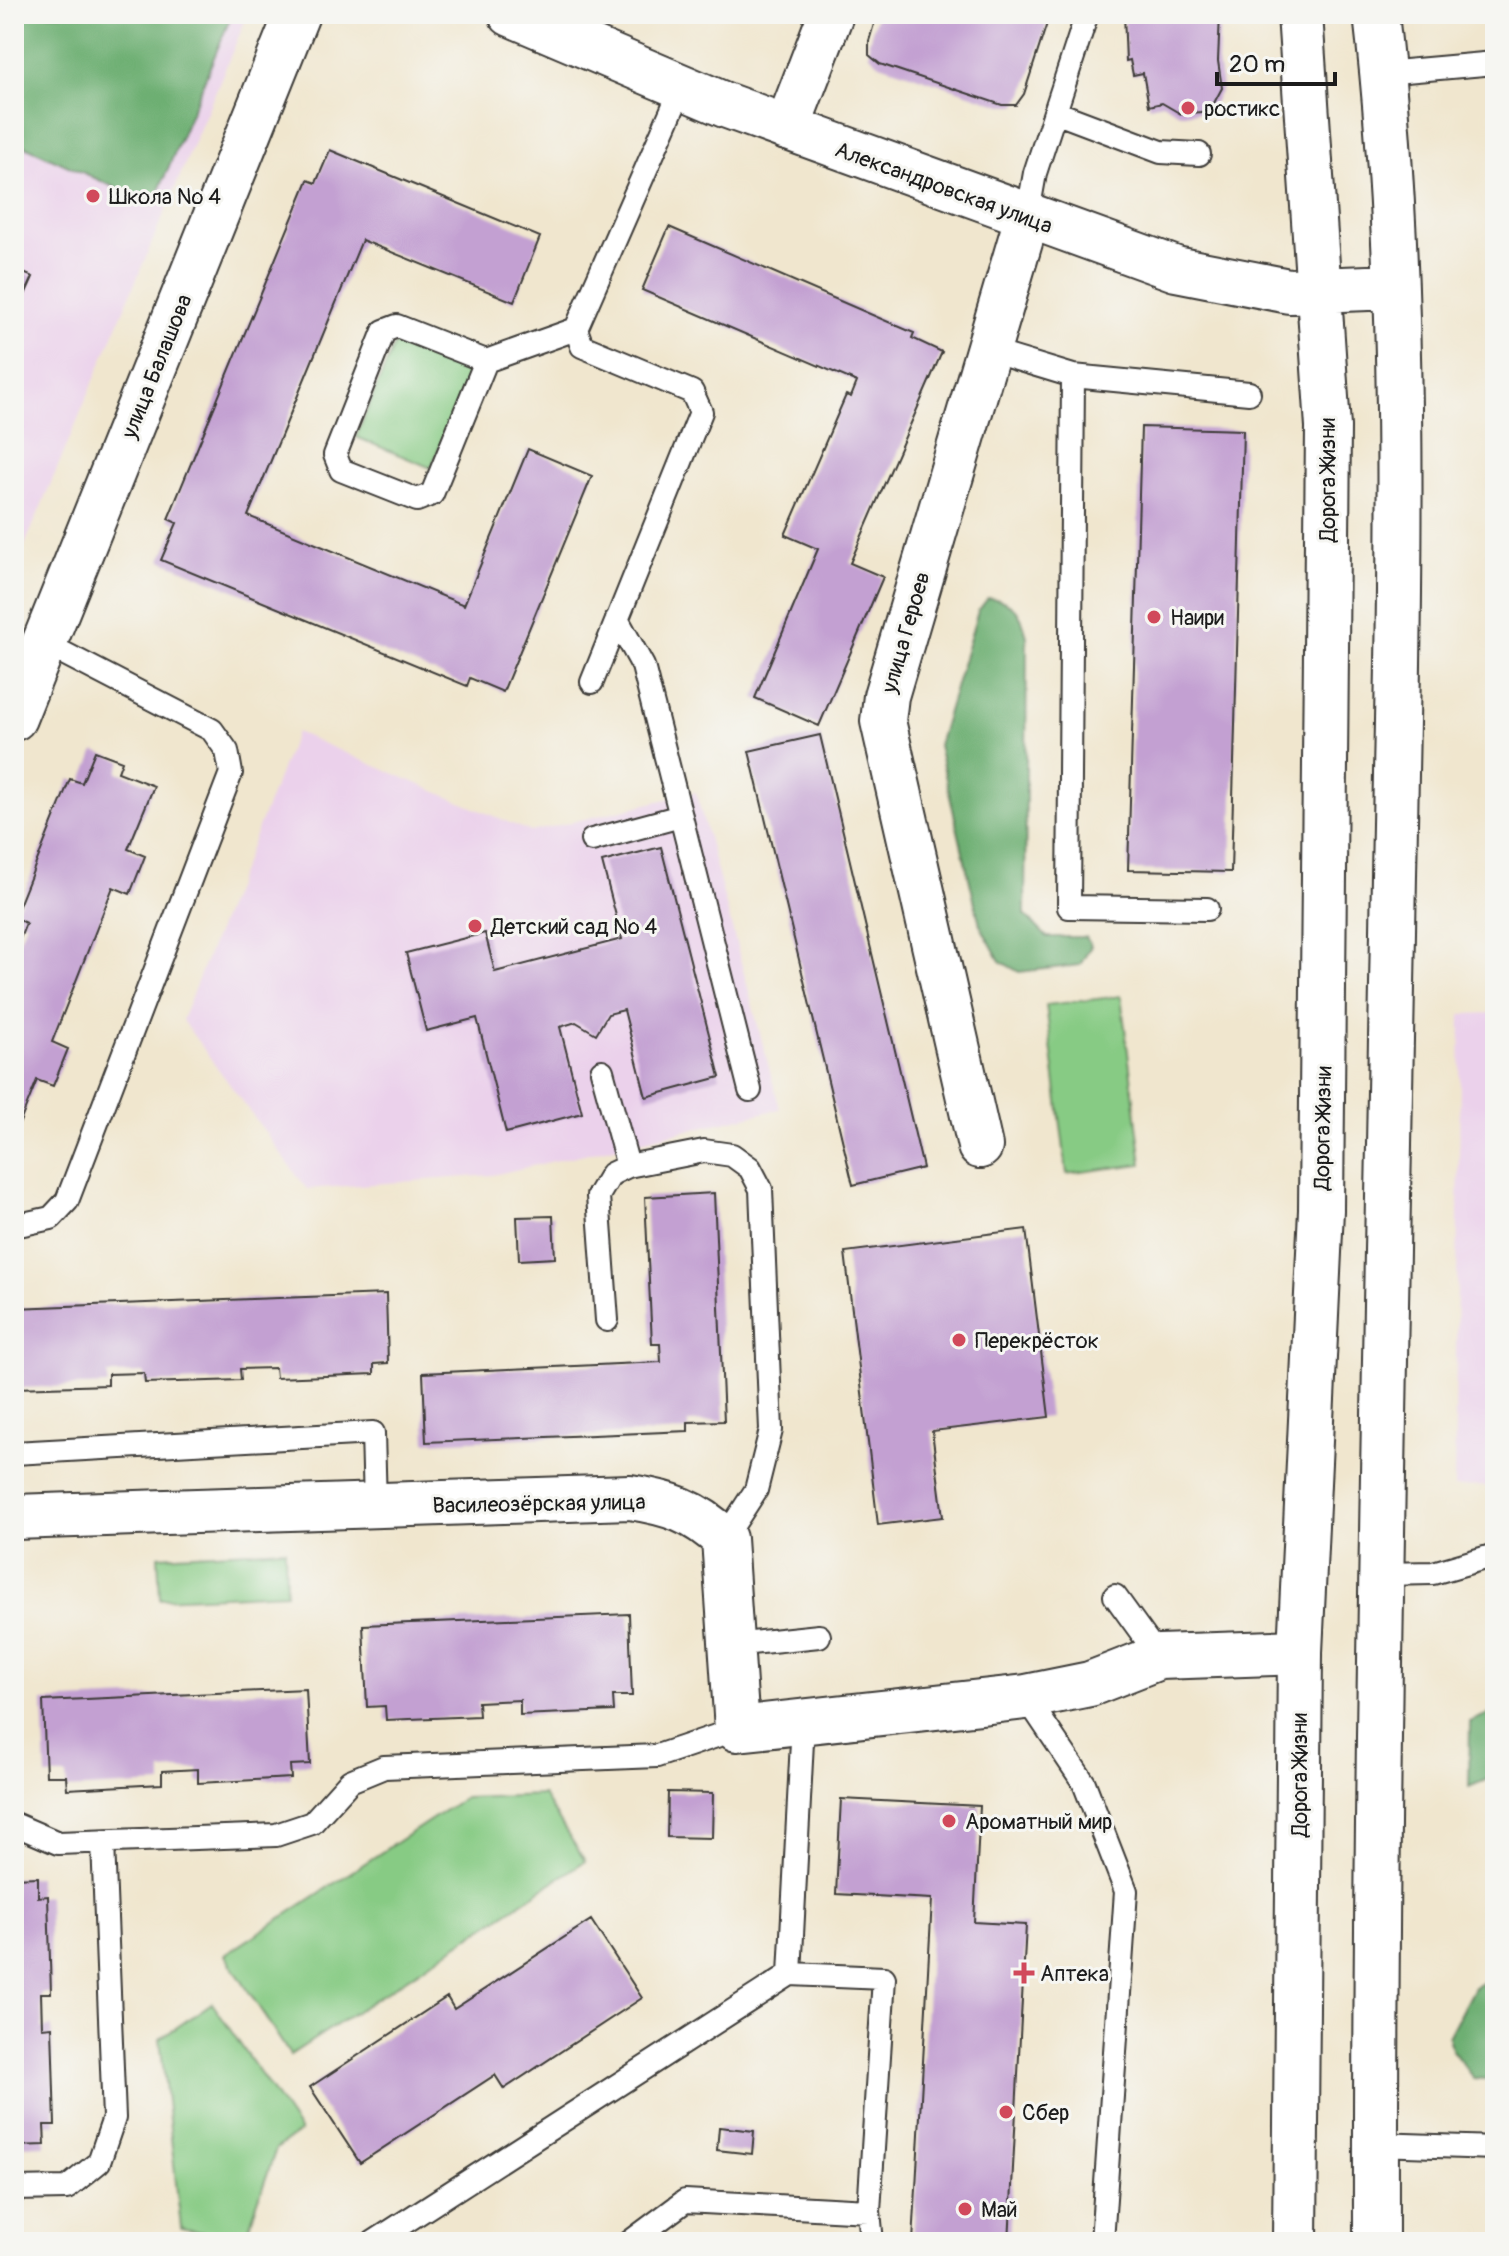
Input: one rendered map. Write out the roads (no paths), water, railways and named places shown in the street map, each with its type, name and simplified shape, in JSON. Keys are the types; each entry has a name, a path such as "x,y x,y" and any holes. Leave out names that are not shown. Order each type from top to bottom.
{"main road":[{"name":"улица Балашова","path":"14,718 297,14"},
{"name":"Александровская улица","path":"511,14 787,128 1027,218 1176,269 1289,291 1395,287"},
{"path":"787,128 831,14"},
{"name":"Дорога Жизни","path":"1295,2242 1300,1652 1321,1210 1328,427 1300,14"},
{"path":"1376,14 1383,73 1401,427 1382,1574 1376,2242"},
{"name":"улица Героев","path":"980,1146 883,721 886,696 1027,218"},
{"name":"Василеозёрская улица","path":"14,1517 630,1497 671,1503 704,1521 724,1539"},
{"path":"724,1539 737,1729 1026,1697 1090,1684 1159,1657 1300,1652"}],"lane":[{"path":"1027,218 1035,173 1087,14"},
{"path":"1383,73 1495,63"},
{"path":"592,682 701,412 692,392 582,346 576,329 682,87"},
{"path":"1055,112 1161,152 1199,154"},
{"path":"486,361 432,494 417,500 341,470 335,455 384,331 397,326 486,361 576,329"},
{"path":"987,350 1073,376 1249,393"},
{"path":"1073,376 1069,907 1207,909"},
{"path":"617,619 643,666 750,1090"},
{"path":"14,1226 51,1218 67,1201 231,773 227,751 212,730 44,643"},
{"path":"592,840 681,816"},
{"path":"602,1071 628,1166"},
{"path":"607,1320 598,1196 611,1174 628,1166 704,1151 732,1155 750,1168 761,1189 771,1430 756,1490 724,1539"},
{"path":"14,1453 373,1433 375,1505"},
{"path":"1382,1574 1433,1573 1495,1555"},
{"path":"1115,1596 1159,1657"},
{"path":"732,1645 819,1636"},
{"path":"1026,1697 1084,1783 1126,1891 1102,2242"},
{"path":"790,1974 803,1722"},
{"path":"14,1824 58,1843 276,1835 312,1823 350,1781 384,1767 657,1756 737,1729"},
{"path":"14,2189 67,2188 99,2162 114,2118 103,1842"},
{"path":"374,2242 790,1974 884,1978 869,2211 872,2242"},
{"path":"1376,2144 1495,2148"},
{"path":"630,2242 685,2201 869,2211"}],"place":[{"name":"ростикс","path":"1188,108"},
{"name":"Школа № 4","path":"93,196"},
{"name":"Наири","path":"1154,617"},
{"name":"Детский сад № 4","path":"475,926"},
{"name":"Перекрёсток","path":"959,1340"},
{"name":"Ароматный мир","path":"949,1821"},
{"name":"Аптека","path":"1024,1973"},
{"name":"Сбер","path":"1006,2112"},
{"name":"Май","path":"965,2209"}]}
